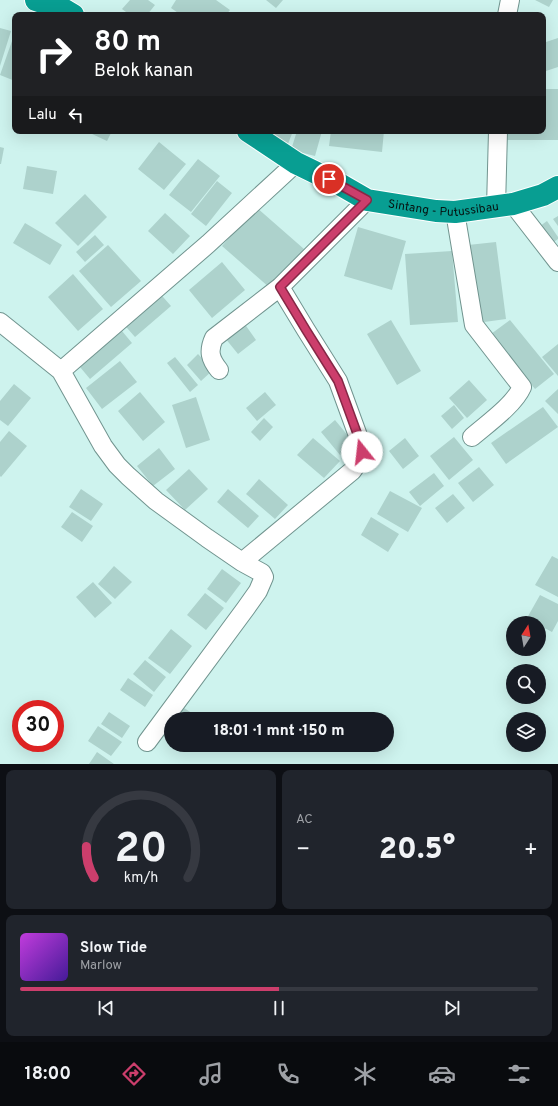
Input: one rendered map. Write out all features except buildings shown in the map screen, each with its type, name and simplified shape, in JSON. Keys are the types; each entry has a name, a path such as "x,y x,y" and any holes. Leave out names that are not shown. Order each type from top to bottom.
{"highway":[{"path":"36,0 68,8"},
{"name":"Sintang - Putussibau","path":"252,134 296,163 341,185 367,200 436,211 455,212 504,206 543,195 558,187"}],"street":[{"path":"508,12 510,0"},
{"path":"498,134 504,206 558,262"},
{"path":"61,371 208,244 296,163"},
{"path":"218,370 211,361 211,349 214,338 280,287 367,200"},
{"path":"455,212 474,325 522,387 519,394 510,404 472,437"},
{"path":"242,562 352,471 360,461 362,452 361,444 338,381 280,287"},
{"path":"0,322 61,371 103,446 117,465 156,501 242,562 262,573 264,577 258,591 147,742"}],"route":[{"path":"329,179 367,200 280,287 338,381 361,444 362,452"}]}
